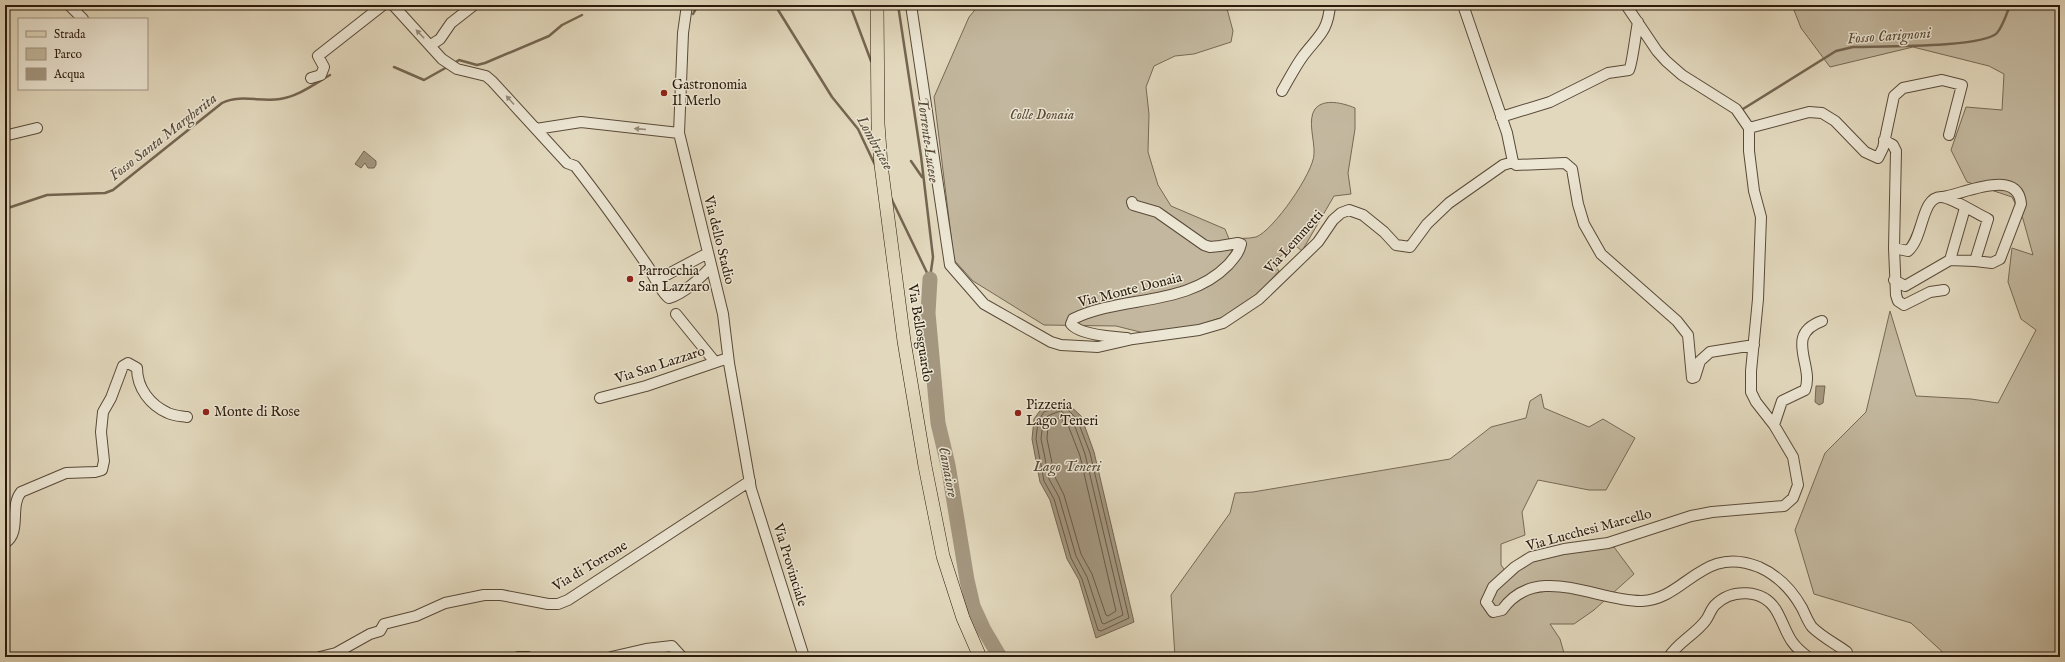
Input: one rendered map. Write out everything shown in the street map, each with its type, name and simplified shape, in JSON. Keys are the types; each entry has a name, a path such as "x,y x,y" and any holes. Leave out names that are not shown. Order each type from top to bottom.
{"main road":[{"name":"Via Bellosguardo","path":"877,5 878,124 885,205 925,466 943,556 963,618 980,657"}],"street":[{"path":"70,5 82,18"},
{"path":"311,78 321,74 323,71 324,67 318,56 383,5"},
{"path":"393,5 446,62 457,69 486,76 567,163 575,166 609,208 666,296 669,298 700,278 711,267"},
{"path":"431,45 440,39 451,23 474,5"},
{"name":"Via dello Stadio","path":"687,5 683,33 679,132 723,314 728,358 750,481"},
{"name":"Via Lemmetti","path":"911,5 950,265 984,304 1051,342 1061,345 1088,347 1114,344 1133,339 1199,330 1223,323 1238,315 1259,299 1323,235 1333,220 1340,213 1348,210 1363,215 1384,232 1396,245 1410,247 1427,224 1448,203 1504,165 1513,162"},
{"path":"1282,91 1303,56 1319,38 1325,28 1330,5"},
{"path":"1463,5 1507,133 1513,162 1516,166 1565,163 1572,169 1578,204 1584,224 1601,254 1677,321 1688,335 1692,378 1695,377 1700,361 1710,352 1754,345"},
{"path":"1626,5 1657,51 1666,61 1682,75 1736,109 1749,128 1809,112 1822,113 1835,121 1865,152 1878,158 1884,140 1894,96 1903,88 1942,80 1962,86 1949,135"},
{"path":"1501,117 1550,102 1608,73 1629,70 1632,67 1633,44 1638,22"},
{"path":"536,129 581,122 679,132"},
{"path":"5,133 8,134 37,128"},
{"name":"Via Lucchesi Marcello","path":"1749,128 1750,158 1754,191 1760,217 1751,392 1756,402 1774,425 1793,457 1798,485 1793,498 1784,506 1712,512 1691,516 1608,543 1564,549 1531,557 1515,567 1493,587 1486,602 1493,612 1502,610 1507,603 1522,592 1532,589 1557,586 1576,587 1621,598 1641,601 1654,599 1710,567 1726,562 1737,561 1759,567 1778,578 1789,588 1812,626 1847,652 1847,657"},
{"path":"1884,140 1894,145 1896,151 1894,280 1898,301 1904,305 1930,292 1944,290"},
{"path":"1894,248 1908,251 1915,246 1927,204 1933,199 1981,188 2007,184 2015,188 2020,196 2021,204 2000,259 1992,263 1950,260 1905,286 1894,280"},
{"path":"1941,197 1954,201 1988,219 1975,261"},
{"name":"Via Monte Donaia","path":"1132,202 1133,205 1157,212 1210,247 1238,242 1241,244 1240,250 1235,258 1220,272 1187,290 1101,309 1073,319 1071,324 1074,327 1094,334 1133,339"},
{"path":"1950,260 1965,208"},
{"path":"657,280 708,252"},
{"path":"676,314 715,362"},
{"path":"1774,425 1782,401 1805,390 1808,382 1803,357 1804,334 1812,324 1822,321"},
{"name":"Via San Lazzaro","path":"600,398 646,386 728,358"},
{"path":"5,543 14,532 14,513 17,496 21,492 66,473 95,472 102,470 104,461 101,432 103,412 111,398 123,366 128,363 137,368 140,386 143,393 158,407 169,414 187,417"},
{"name":"Via di Torrone","path":"320,657 336,653 370,634 380,631 384,624 416,616 445,603 484,595 501,595 548,604 558,604 568,600 750,481"},
{"name":"Via Provinciale","path":"750,481 804,657"},
{"path":"1669,657 1706,620 1714,606 1725,597 1745,592 1762,597 1776,609 1784,630 1796,648 1808,657"},
{"path":"611,657 646,649 672,646 682,657"},
{"path":"518,657 528,657"}],"green space":[{"name":"Colle Donaia","path":"979,5 1226,5 1233,31 1231,42 1194,54 1175,56 1154,66 1146,87 1149,114 1148,152 1158,185 1171,206 1225,229 1229,239 1256,237 1272,224 1282,213 1300,187 1307,174 1314,154 1311,125 1315,109 1323,104 1334,102 1355,108 1355,129 1348,173 1351,194 1334,196 1302,251 1295,245 1273,262 1279,271 1259,293 1226,316 1199,325 1148,334 1116,326 1044,325 973,281 954,260 934,97 969,17"},
{"path":"1792,5 2060,5 2060,657 1948,657 1911,623 1814,594 1795,530 1825,453 1866,412 1890,311 1916,396 1971,399 1998,403 2036,330 2021,319 2008,282 2012,248 2033,255 2023,219 2012,197 1967,182 1951,150 1966,107 2002,110 2004,74 1989,66 1913,47 1830,67 1801,28"},
{"path":"1541,394 1544,408 1589,427 1603,419 1635,438 1606,490 1589,490 1538,480 1522,512 1525,535 1501,544 1501,565 1511,578 1532,558 1614,547 1634,574 1594,610 1574,624 1550,624 1560,639 1564,653 1554,657 1175,657 1171,595 1230,513 1235,493 1253,492 1450,459 1491,427 1526,418 1530,401"}],"water":[{"path":"364,151 376,161 374,168 368,168 365,163 361,168 355,164"},
{"path":"1816,386 1825,386 1823,403 1819,405 1815,402"},
{"name":"Lago Teneri","path":"1064,400 1081,416 1094,452 1134,622 1096,638 1079,580 1067,559 1050,500 1040,482 1032,439 1034,419 1042,408"}],"waterway":[{"name":"Fosso Santa Margherita","path":"693,14 698,5"},
{"name":"Lombricese","path":"775,5 832,97 858,129 875,165"},
{"path":"850,5 871,61"},
{"name":"Torrente Lucese","path":"898,5 921,156 933,257 930,278"},
{"name":"Fosso Carignoni","path":"1743,109 1836,51 1853,47 1952,44 1988,38 1997,33 2005,19 2010,5"},
{"name":"Fosso Santa Margherita","path":"453,64 459,60 477,65 485,63 549,36 562,25 582,15"},
{"name":"Fosso Santa Margherita","path":"394,67 424,80 449,66"},
{"name":"Fosso Santa Margherita","path":"5,209 47,195 105,193 113,190 222,103 236,99 280,99 294,95 330,75"},
{"path":"911,161 922,177"},
{"name":"Lombricese","path":"891,198 930,279"},
{"name":"Camaiore","path":"930,279 928,313 938,423 948,465 967,580 973,606 984,630 1000,657"}],"place":[{"name":"Gastronomia Il Merlo","path":"664,93"},
{"name":"Parrocchia San Lazzaro","path":"630,279"},
{"name":"Monte di Rose","path":"206,412"},
{"name":"Pizzeria Lago Teneri","path":"1018,413"}]}
